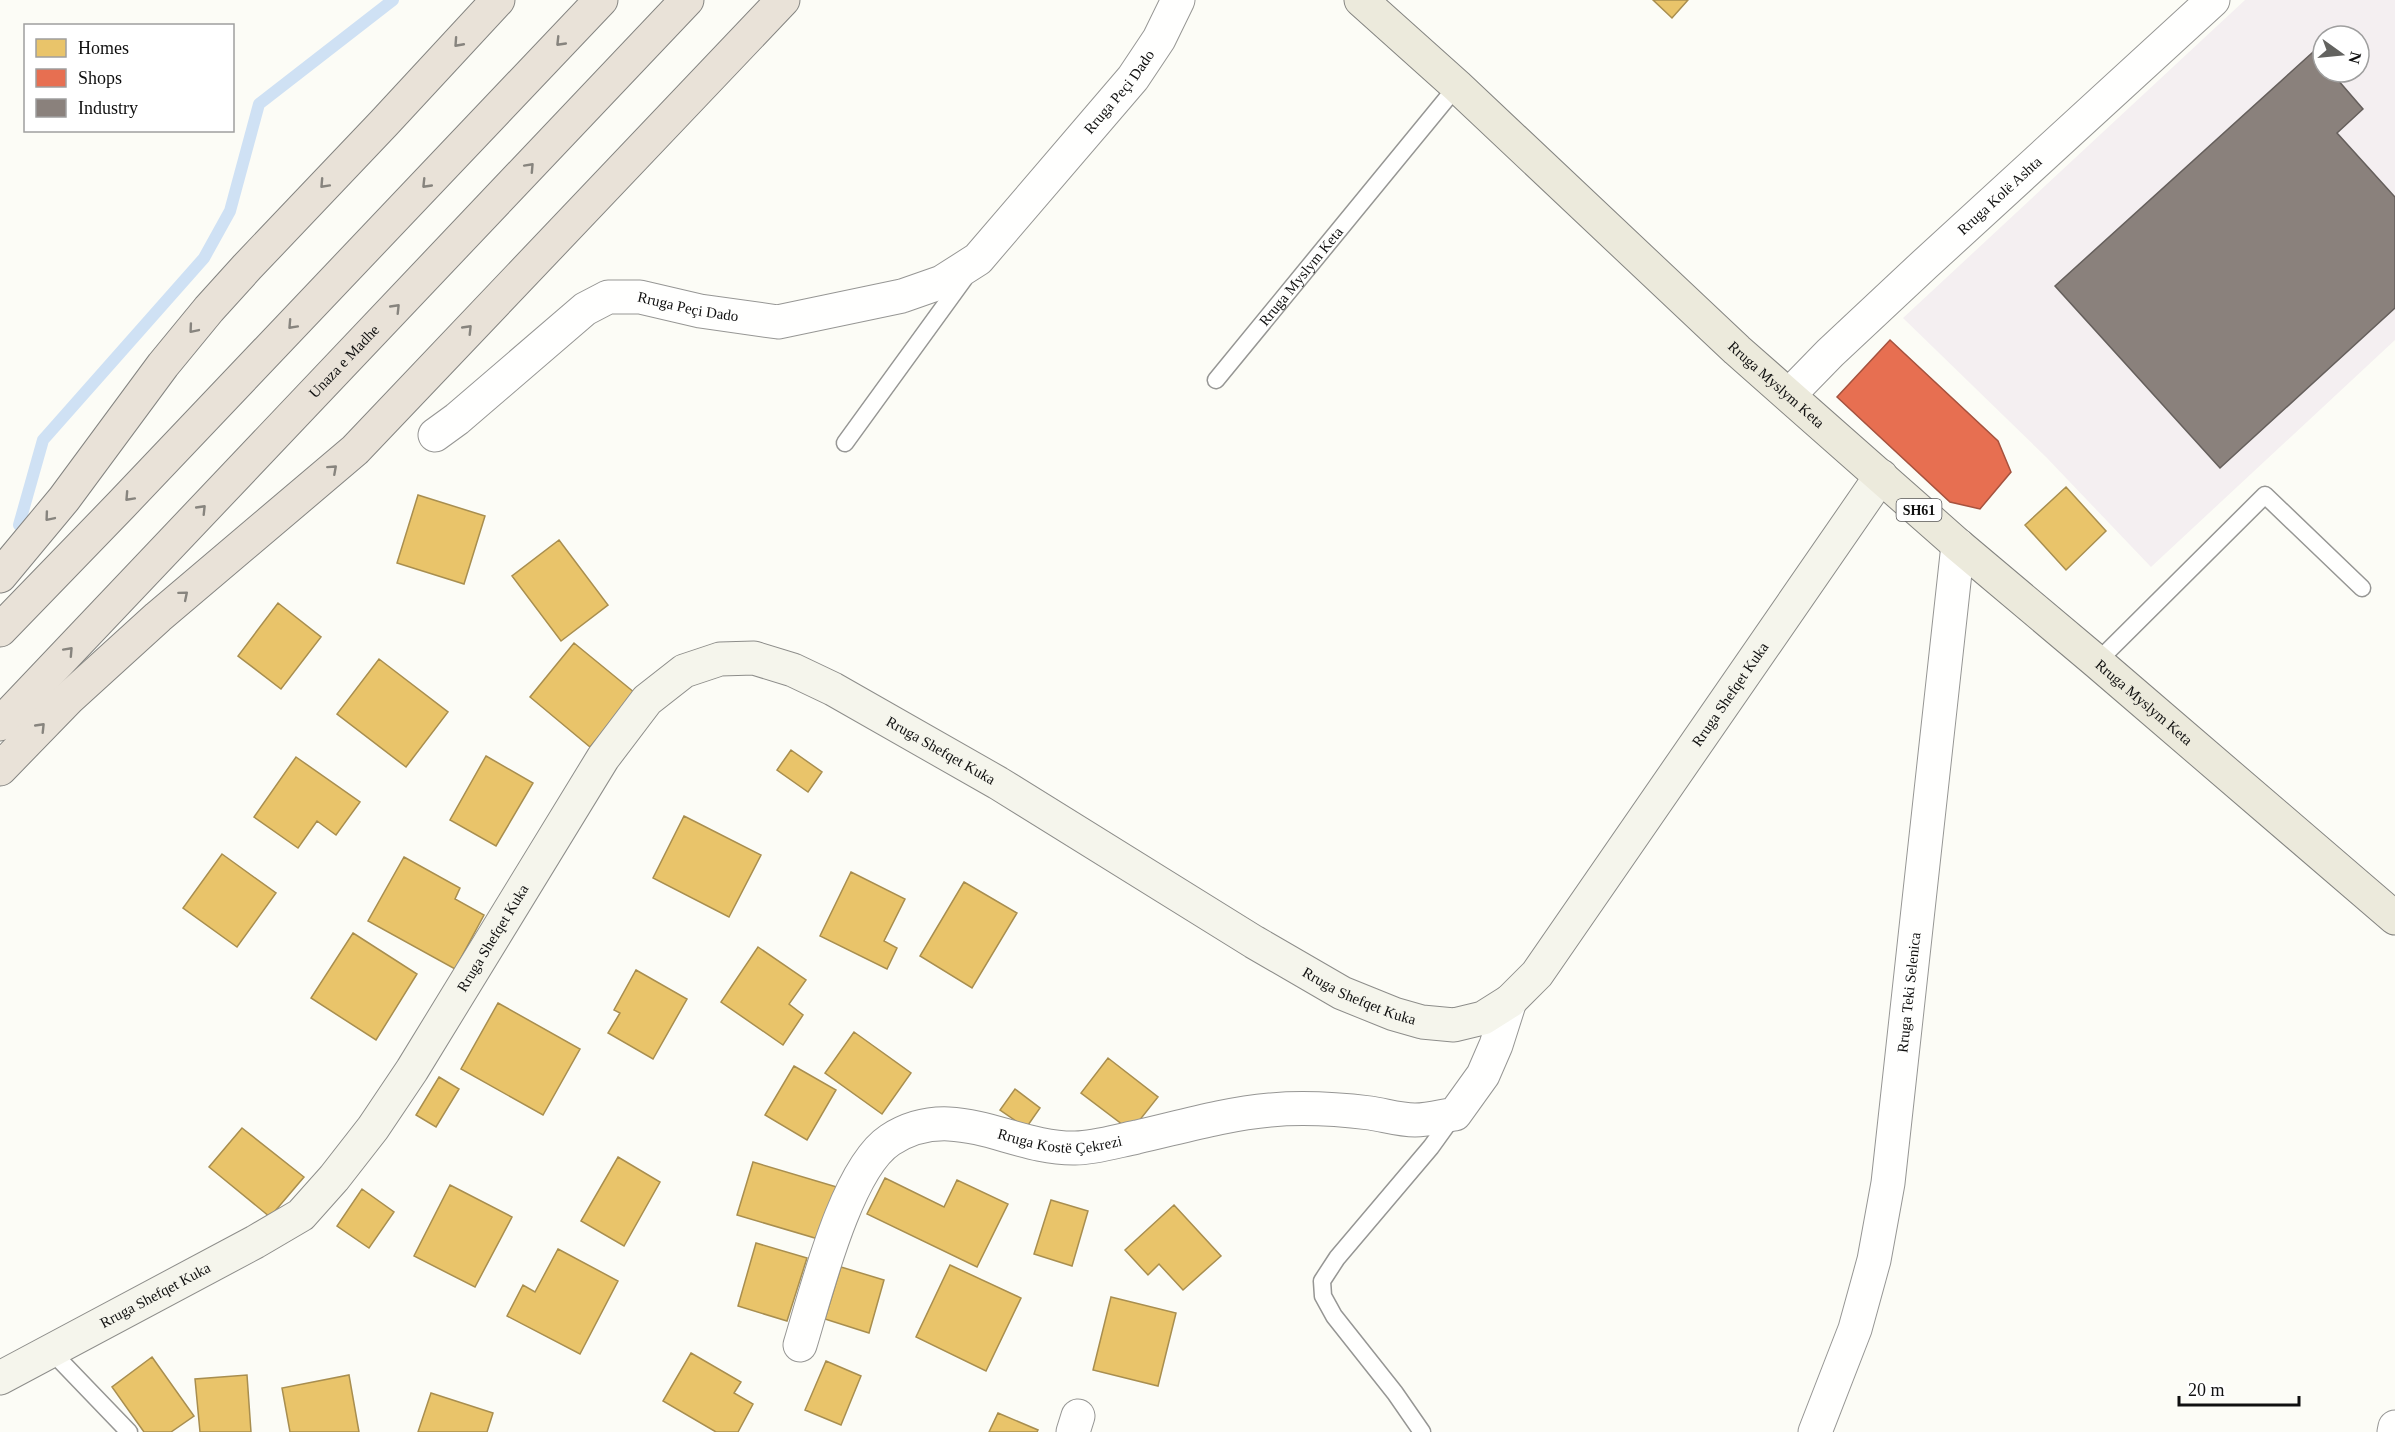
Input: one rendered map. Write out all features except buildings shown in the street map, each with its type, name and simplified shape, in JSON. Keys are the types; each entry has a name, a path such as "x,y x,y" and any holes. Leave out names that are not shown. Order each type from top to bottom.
{"highway":[{"path":"0,576 64,499 163,365 209,309 498,0"},
{"path":"0,630 138,488 601,0"},
{"name":"Unaza e Madhe","path":"0,724 687,0"},
{"path":"0,769 69,698 158,617 355,450 783,0"}],"main road":[{"path":"1361,0 1457,86"},
{"name":"Rruga Myslym Keta","path":"1457,86 1729,343 1958,545 2395,918"}],"street":[{"name":"Rruga Peçi Dado","path":"435,435 457,419 585,309 608,297 640,297 700,311 778,322 902,296 942,282 978,259 1133,78 1159,39 1178,0"},
{"name":"Rruga Kolë Ashta","path":"1789,395 1907,281 2213,0"},
{"name":"Rruga Shefqet Kuka","path":"0,1378 245,1248 301,1215 334,1178 373,1128 412,1070 609,750 647,700 684,671 720,659 753,658 793,670 833,689 998,783 1254,942 1342,993 1394,1014 1422,1022 1454,1025 1483,1018 1510,1001 1538,974 1881,476"},
{"name":"Rruga Teki Selenica","path":"1815,1432 1855,1329 1874,1260 1888,1183 1958,545"},
{"path":"1455,1114 1483,1075 1496,1045 1510,1001"},
{"name":"Rruga Kostë Çekrezi","path":"800,1345 846,1203 865,1166 889,1141 922,1126 954,1123 1036,1143 1075,1148 1113,1142 1223,1116 1272,1110 1325,1109 1414,1120 1455,1114"},
{"path":"2394,1432 2395,1427"}],"lane":[{"name":"Rruga Myslym Keta","path":"1216,381 1457,86"},
{"name":"Rruga Peçi Dado","path":"845,443 978,259"},
{"path":"2097,662 2265,495 2362,588"},
{"path":"1422,1432 1395,1393 1334,1316 1323,1296 1322,1281 1337,1258 1431,1147 1455,1114"},
{"path":"52,1352 129,1432"}],"shaded area":[{"path":"2245,0 2395,0 2395,340 2151,567 2046,457 1903,318"}],"waterway":[{"path":"19,525 43,440 204,258 230,211 259,104 393,0"}]}
